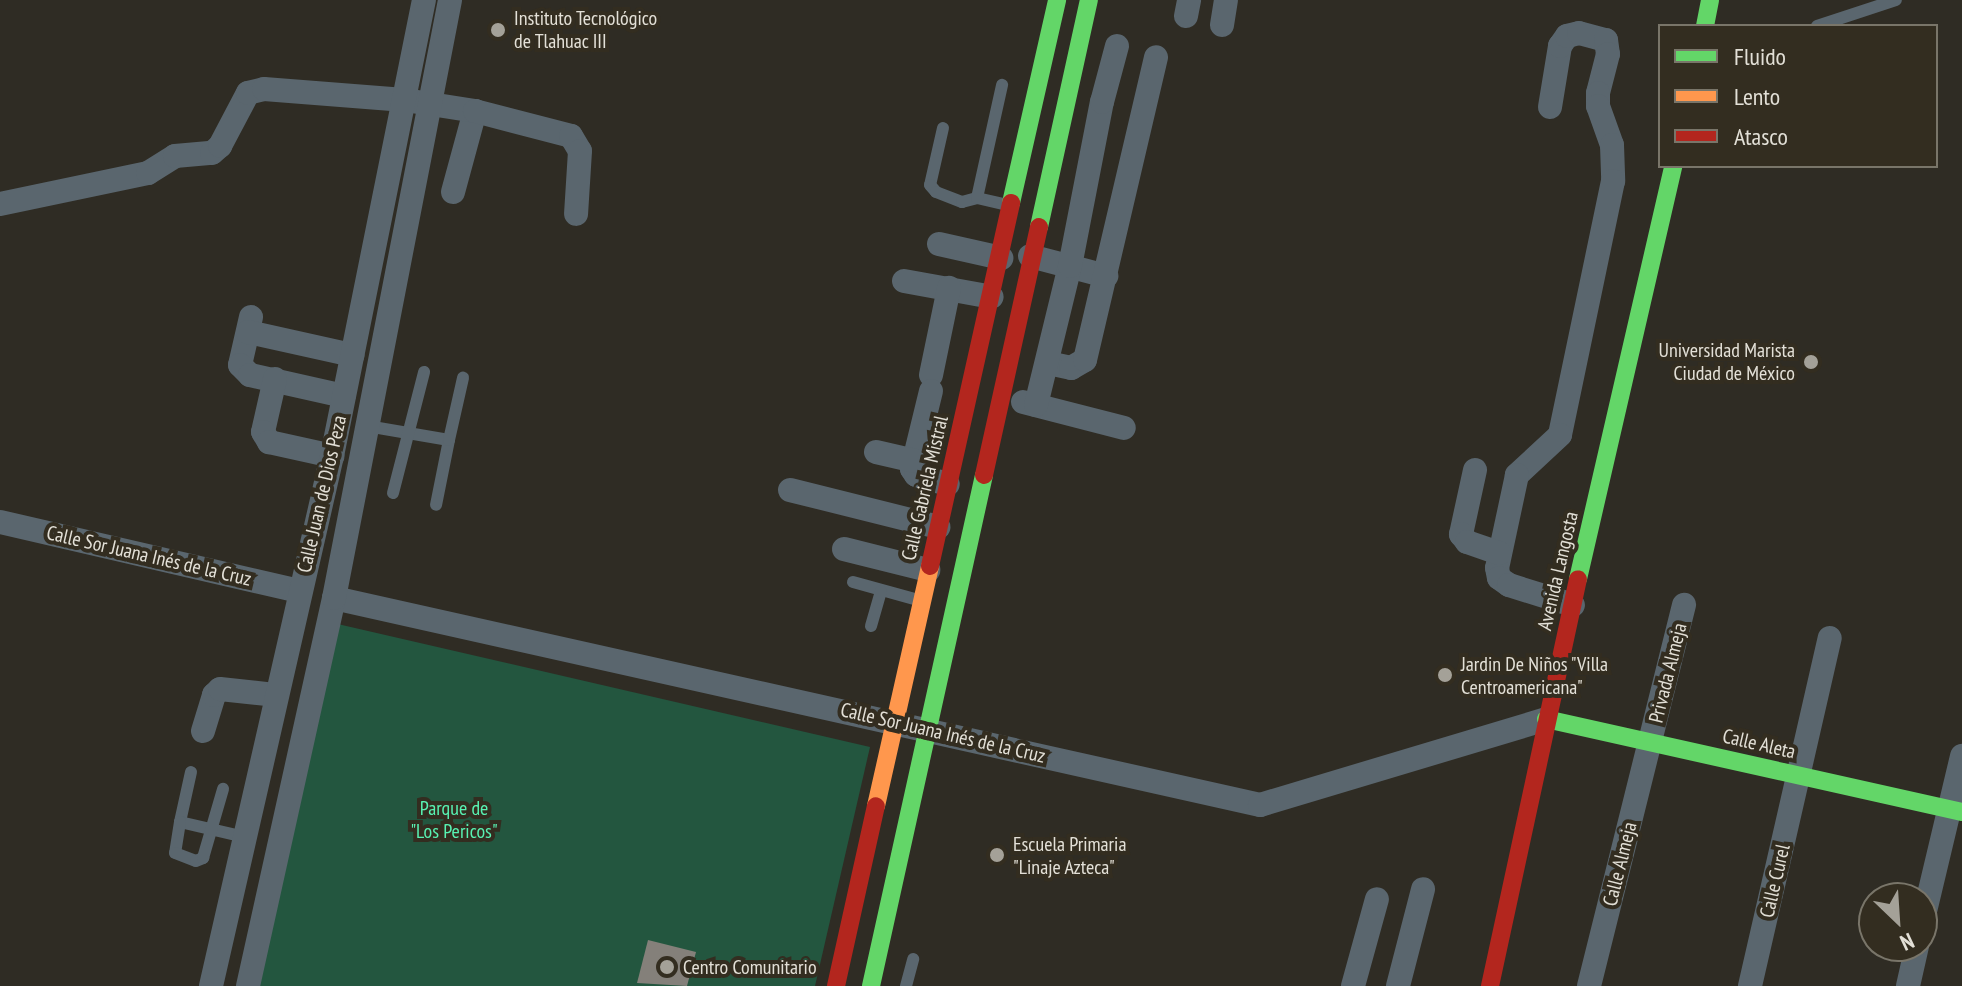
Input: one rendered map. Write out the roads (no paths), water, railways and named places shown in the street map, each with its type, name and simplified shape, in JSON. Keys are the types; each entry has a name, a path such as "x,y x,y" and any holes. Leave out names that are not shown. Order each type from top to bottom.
{"street":[{"name":"Calle Juan de Dios Peza","path":"248,986 334,598 367,426 416,102 424,0"},
{"name":"Calle Juan de Dios Peza","path":"211,986 332,456 352,355 416,102 450,0"},
{"name":"Calle Gabriela Mistral","path":"836,986 1057,0"},
{"path":"871,986 1089,0"},
{"path":"1222,25 1226,0"},
{"path":"1705,24 1710,0"},
{"path":"1550,107 1560,46 1567,36 1579,33 1606,40 1608,54 1598,93 1598,106 1612,145 1613,181 1560,435 1517,475 1499,553 1499,578 1573,605"},
{"path":"1036,405 1070,266 1117,46"},
{"path":"1048,363 1071,368 1085,360 1156,57"},
{"path":"0,204 148,173 175,156 212,153 220,146 248,93 256,91 416,102 475,111 571,136 580,151 576,214"},
{"path":"1037,92 1068,98 1140,123"},
{"path":"453,192 475,111"},
{"name":"Avenida Langosta","path":"1490,986 1546,719 1673,168"},
{"path":"939,244 1001,258"},
{"path":"1030,256 1106,276"},
{"path":"904,281 992,297"},
{"path":"948,484 916,475 912,469 949,288"},
{"path":"344,396 250,375 240,365 250,324 352,355"},
{"path":"275,379 263,432 269,442 332,456"},
{"path":"1001,398 1124,428"},
{"path":"876,452 914,461"},
{"path":"1475,470 1461,534 1467,542 1499,553"},
{"path":"790,490 938,527"},
{"name":"Calle Sor Juana Inés de la Cruz","path":"0,522 299,591"},
{"path":"844,549 928,570"},
{"name":"Calle Sor Juana Inés de la Cruz","path":"334,598 1260,805 1546,719"},
{"name":"Privada Almeja","path":"1652,741 1684,605"},
{"name":"Calle Curel","path":"1750,986 1830,638"},
{"path":"203,731 214,695 220,689 275,695"},
{"name":"Calle Aleta","path":"1546,719 1956,811"},
{"name":"Calle Almeja","path":"1589,986 1652,741"},
{"path":"1935,882 1956,811 1962,756"},
{"path":"1377,899 1354,983 1396,986 1423,889"},
{"path":"1908,986 1913,962"}],"lane":[{"path":"1821,24 1858,6 1896,0"},
{"path":"977,198 1002,85"},
{"path":"943,128 930,185 936,192 962,202 977,198 1011,205"},
{"path":"393,493 424,372"},
{"path":"436,505 463,378"},
{"path":"367,426 449,440"},
{"path":"853,582 921,601"},
{"path":"871,626 881,591"},
{"path":"191,772 173,849 179,858 203,858 223,789"},
{"path":"180,822 245,837"},
{"path":"906,986 913,959"}],"place":[{"name":"Instituto Tecnológico de Tlahuac III","path":"498,30"},
{"name":"Universidad Marista Ciudad de México","path":"1811,362"},
{"name":"Jardin De Niños \"Villa Centroamericana\"","path":"1445,675"},
{"name":"Escuela Primaria \"Linaje Azteca\"","path":"997,855"},
{"name":"Centro Comunitario","path":"667,967"}],"park label":[{"name":"Parque de \"Los Pericos\"","path":"454,820"}]}
